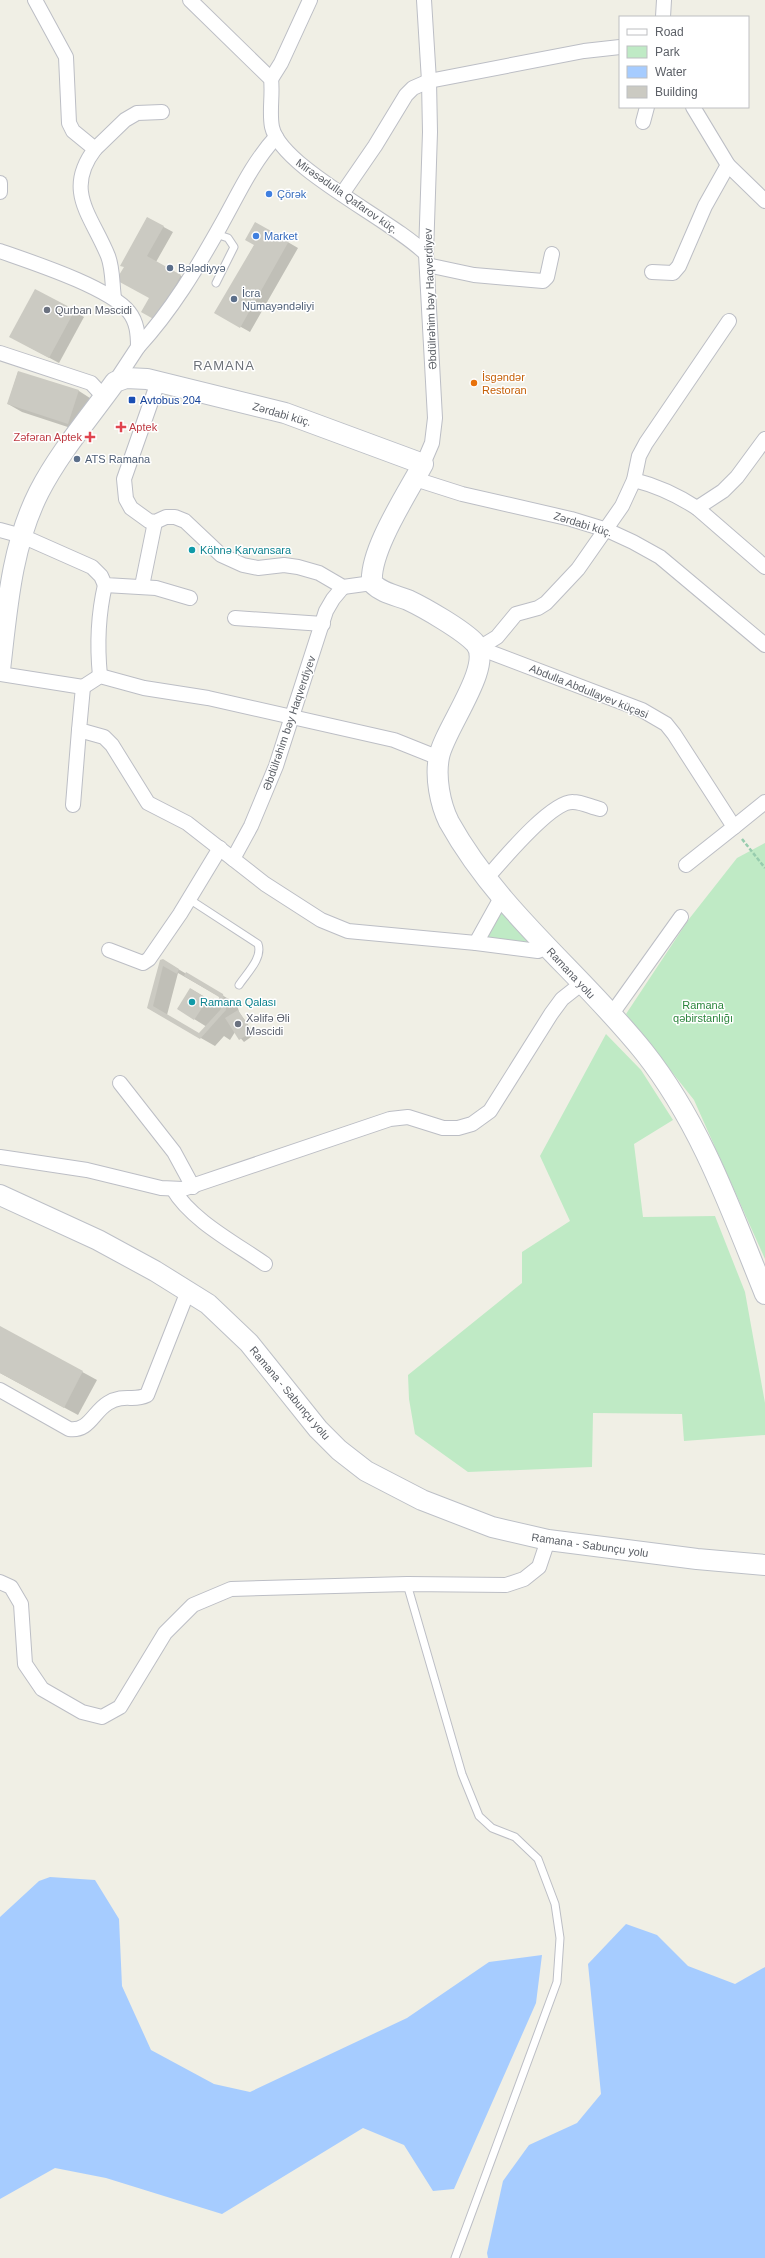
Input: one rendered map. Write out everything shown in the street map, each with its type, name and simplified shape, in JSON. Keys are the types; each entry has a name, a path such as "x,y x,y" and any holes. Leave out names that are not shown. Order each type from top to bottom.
{"street":[{"path":"35,0 66,57 69,123 73,131 95,149"},
{"path":"190,0 271,79 281,64 310,0"},
{"name":"Əbdülrəhim bəy Haqverdiyev","path":"372,583 372,568 379,549 419,472 432,443 435,418 426,260 430,80 424,0"},
{"path":"663,16 664,0"},
{"path":"342,194 375,146 406,95 413,88 430,80 584,51 619,47"},
{"name":"Mirəsədulla Qafarov küç.","path":"271,79 272,127 282,147 298,162 342,194 410,238 426,260"},
{"path":"643,122 647,108"},
{"path":"694,108 728,165 765,201"},
{"path":"114,298 108,256 82,205 80,183 82,168 95,149 113,130 137,113 162,112"},
{"path":"0,670 7,605 22,536 39,493 51,472 110,390 138,347 161,322 216,234 258,159 276,137"},
{"path":"652,272 672,273 679,266 708,199 728,165"},
{"path":"0,183 0,192"},
{"path":"0,251 53,270 114,298 129,312 136,324 138,347"},
{"path":"426,260 474,275 543,281 547,277 552,254"},
{"path":"479,648 497,637 516,614 538,608 546,603 578,569 607,530 622,506 634,480 639,456 646,443 729,321"},
{"path":"0,353 91,382 110,390"},
{"name":"Zərdabi küç.","path":"110,390 126,378 136,378 285,413 419,472 462,494 496,501 607,530 660,557 765,645"},
{"path":"158,382 124,479 126,499 131,508 149,521 155,522 166,517 175,517 185,521 222,555 243,565 258,568 284,565 298,567 320,573 343,587 372,583"},
{"path":"697,508 723,491 737,477 765,439"},
{"path":"634,480 654,485 675,494 697,508 765,567"},
{"path":"142,586 155,522"},
{"path":"0,530 22,536 92,567 101,576 105,585 101,603 98,654 100,676"},
{"name":"Abdulla Abdullayev küçəsi","path":"372,583 387,593 411,602 452,626 474,641 479,648 642,710 661,721 674,734 734,827"},
{"path":"105,585 142,586 173,592 190,598"},
{"name":"Əbdülrəhim bəy Haqverdiyev","path":"233,859 251,826 268,786 323,624 333,599 343,587"},
{"path":"235,618 323,624"},
{"name":"Ramana yolu","path":"479,648 481,661 478,674 450,727 439,758 438,781 447,818 486,879 501,898 611,1015 659,1072 697,1135 720,1182 765,1294"},
{"path":"0,674 82,687 100,676 144,688 208,698 394,740 439,758"},
{"path":"73,805 82,687"},
{"path":"79,730 104,737 112,745 148,803 187,823 264,884 332,926 348,931 476,943 538,951 546,947"},
{"path":"486,879 536,825 559,806 572,802 600,809"},
{"path":"686,865 765,802"},
{"path":"109,950 143,963 149,960 220,848"},
{"path":"476,943 501,898"},
{"path":"611,1015 681,917"},
{"path":"0,1157 87,1170 161,1188 173,1189 193,1187 390,1119 408,1117 443,1128 458,1128 472,1124 490,1112 551,1014 562,999 581,984"},
{"path":"120,1083 174,1152 193,1187"},
{"path":"173,1189 181,1203 194,1214 265,1264"},
{"name":"Ramana - Sabunçu yolu","path":"0,1195 98,1240 188,1291 230,1324 248,1343 318,1430 339,1450 366,1471 422,1500 492,1527 548,1540 698,1559 765,1565"},
{"path":"0,1390 69,1429 76,1430 83,1428 106,1404 125,1396 139,1399 147,1396 188,1291"},
{"path":"0,1582 11,1587 21,1604 25,1664 42,1689 82,1712 102,1717 120,1707 165,1633 193,1605 231,1588 407,1584 506,1585 524,1579 539,1567 548,1540"}],"lane":[{"path":"216,234 228,238 234,247 216,283"},
{"path":"189,899 258,944 260,950 257,958 239,985"},
{"path":"407,1584 462,1774 479,1816 492,1828 515,1837 538,1859 555,1904 560,1938 557,1982 455,2258"}],"path":[{"path":"734,827 765,868"}],"green space":[{"name":"Ramana qəbirstanlığı","path":"765,843 765,1259 694,1100 626,1014 689,919 737,858"},
{"path":"503,909 529,939 526,944 486,937"},
{"path":"606,1034 641,1070 673,1120 634,1144 643,1217 715,1216 745,1292 765,1403 765,1435 684,1441 682,1414 593,1413 592,1467 468,1472 415,1434 409,1399 408,1375 522,1283 522,1252 570,1221 540,1156"}],"water":[{"path":"50,1877 95,1880 119,1919 122,1986 151,2050 214,2084 250,2092 407,2018 489,1962 542,1955 536,2003 454,2189 433,2191 404,2145 363,2128 222,2214 106,2178 55,2168 0,2199 0,1917 39,1881"},
{"path":"626,1924 657,1935 688,1966 735,1984 765,1967 765,2258 488,2258 487,2253 503,2181 529,2145 577,2123 601,2094 588,1964"}],"building":[{"path":"147,217 164,226 147,256 181,275 157,321 141,312 149,298 116,280 124,267 120,266"},
{"path":"255,222 289,241 240,328 214,313 254,245 245,240"},
{"path":"35,289 75,310 49,358 9,337"},
{"path":"18,371 79,390 68,424 7,404"},
{"path":"163,959 179,969 177,974 163,966 153,1006 199,1033 221,1009 219,997 184,976 186,972 223,994 226,1010 200,1039 147,1008 160,960"},
{"path":"190,988 208,999 194,1020 177,1009"},
{"path":"238,1010 252,1032 239,1040 225,1018"},
{"path":"0,1326 83,1371 64,1408 0,1373"}],"place":[{"name":"Çörək","path":"269,194"},
{"name":"Market","path":"256,236"},
{"name":"Bələdiyyə","path":"170,268"},
{"name":"İcra Nümayəndəliyi","path":"234,299"},
{"name":"Qurban Məscidi","path":"47,310"},
{"name":"İsgəndər Restoran","path":"474,383"},
{"name":"Avtobus 204","path":"132,400"},
{"name":"Aptek","path":"121,427"},
{"name":"Zəfəran Aptek","path":"90,437"},
{"name":"ATS Ramana","path":"77,459"},
{"name":"Köhnə Karvansara","path":"192,550"},
{"name":"Ramana Qalası","path":"192,1002"},
{"name":"Xəlifə Əli Məscidi","path":"238,1024"}],"district":[{"name":"RAMANA","path":"224,365"}]}
